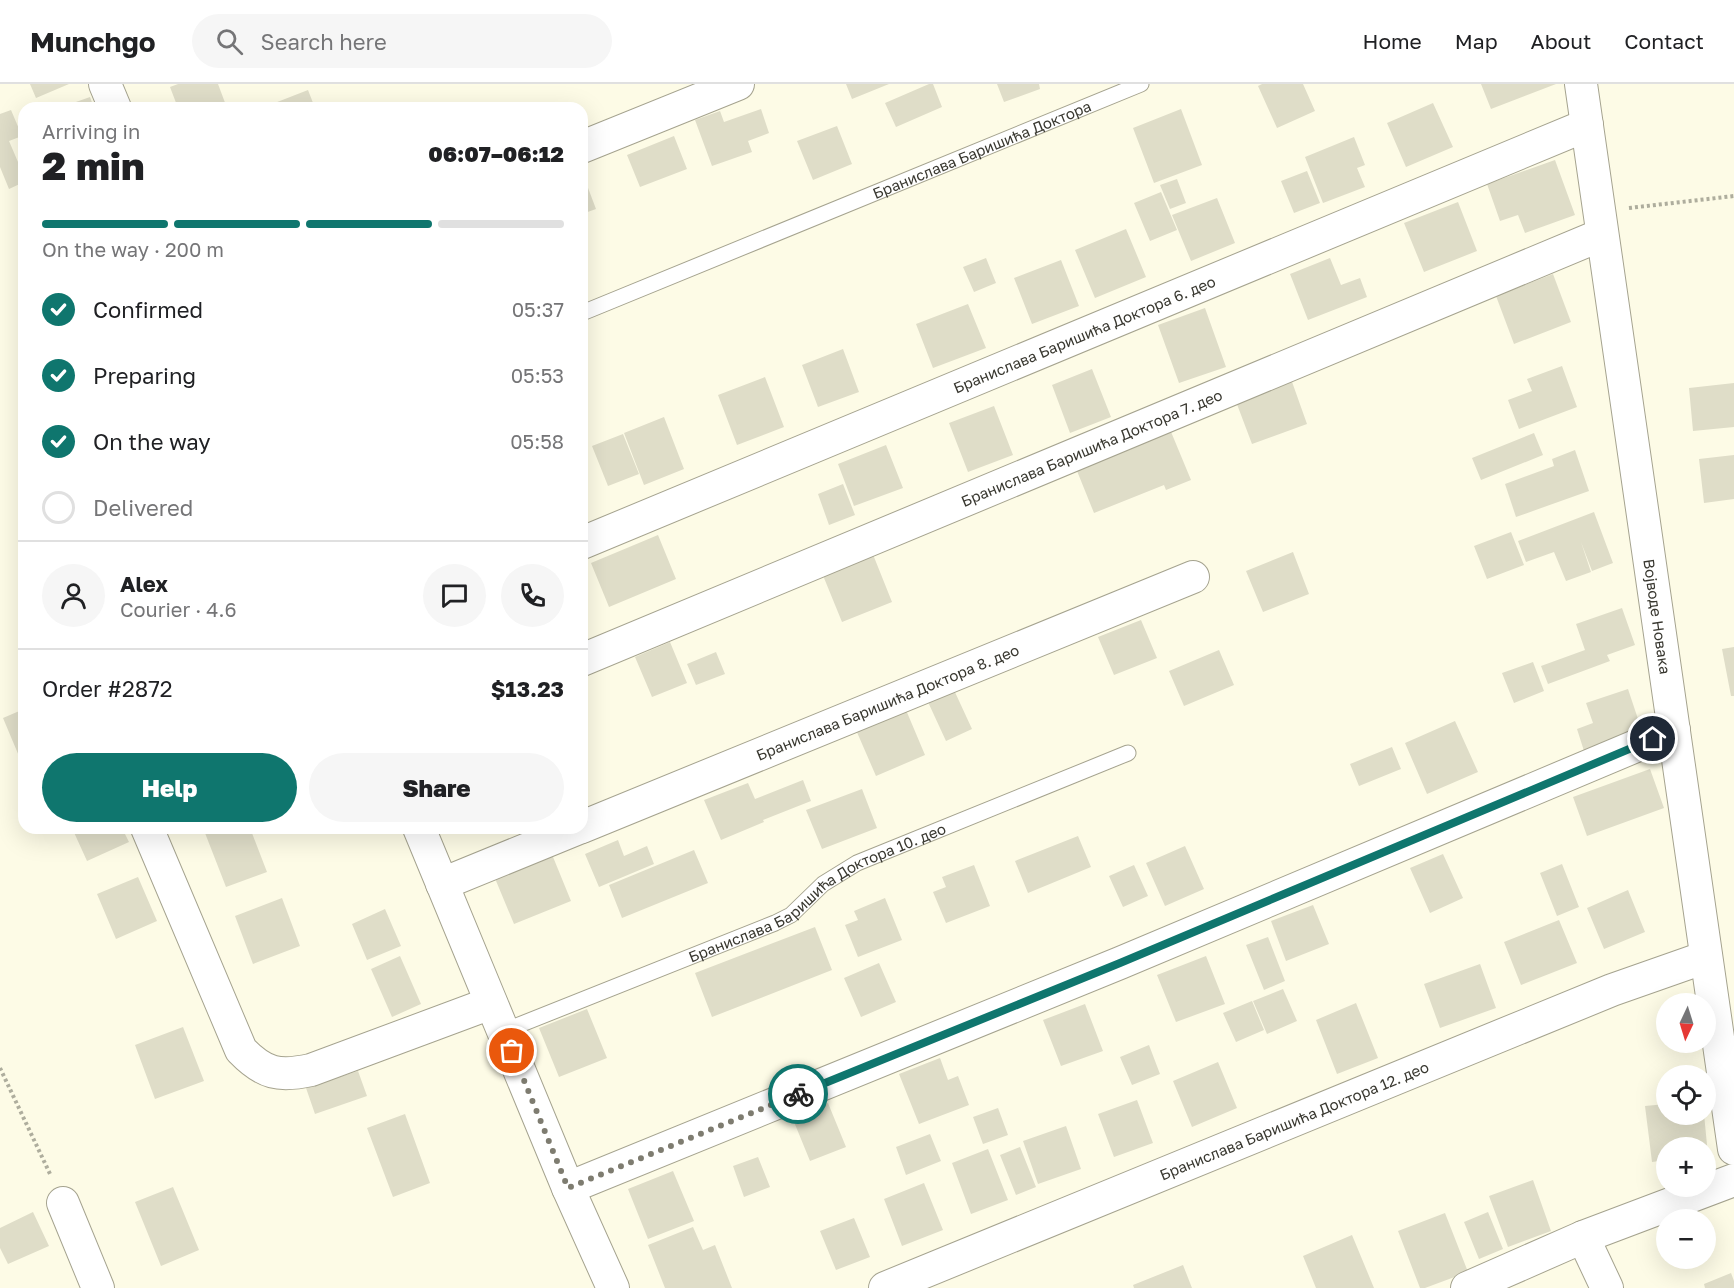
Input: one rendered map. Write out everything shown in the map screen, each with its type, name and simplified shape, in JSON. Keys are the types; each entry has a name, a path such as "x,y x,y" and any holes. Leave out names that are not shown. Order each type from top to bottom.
{"street":[{"path":"588,145 738,84"},
{"name":"Војводе Новака","path":"1581,84 1706,957 1727,1048 1734,1149"},
{"name":"Бранислава Баришића Доктора 6. део","path":"588,540 1587,124"},
{"name":"Бранислава Баришића Доктора 7. део","path":"588,657 1600,224"},
{"name":"Бранислава Баришића Доктора 8. део","path":"588,824 1193,578"},
{"path":"568,1188 1120,963 1674,730"},
{"path":"150,834 241,1050 257,1067 292,1075 311,1070 491,1003"},
{"path":"421,834 568,1188 613,1288"},
{"name":"Бранислава Баришића Доктора 8. део","path":"442,884 564,834"},
{"name":"Бранислава Баришића Доктора 12. део","path":"885,1288 1612,990 1706,957"},
{"path":"1467,1288 1583,1237 1734,1180"},
{"path":"63,1203 98,1288"},
{"path":"1583,1237 1607,1288"}],"lane":[{"name":"Бранислава Баришића Доктора","path":"588,311 1141,84"},
{"name":"Бранислава Баришића Доктора 10. део","path":"504,1031 775,923 791,915 823,884 857,863 1128,753"}],"path":[{"path":"1600,224 1734,196"},
{"path":"0,1068 63,1203"}],"building":[{"path":"30,84 69,84 36,98"},
{"path":"178,84 218,84 225,102 176,102 170,87"},
{"path":"846,84 889,84 852,99"},
{"path":"933,84 942,107 896,127 885,103"},
{"path":"997,84 1039,84 1040,89 1004,102"},
{"path":"1262,84 1303,84 1315,111 1277,128 1258,86"},
{"path":"1481,84 1556,84 1491,109"},
{"path":"308,90 313,102 277,102"},
{"path":"90,97 92,102 76,102"},
{"path":"1433,103 1453,147 1406,167 1387,123"},
{"path":"761,109 769,133 748,141 752,152 712,166 695,120 720,111 724,122"},
{"path":"1181,109 1202,165 1154,183 1133,128"},
{"path":"11,110 18,127 18,138 9,141 18,162 18,185 9,189 0,167 0,114"},
{"path":"837,126 852,164 813,180 797,141"},
{"path":"674,136 687,169 640,187 627,155"},
{"path":"1354,137 1365,165 1357,168 1365,187 1323,203 1305,157"},
{"path":"1555,160 1575,215 1525,233 1518,215 1500,221 1487,184"},
{"path":"1307,171 1320,203 1294,213 1281,181"},
{"path":"1177,179 1186,203 1170,209 1160,185"},
{"path":"588,188 596,209 588,212"},
{"path":"1161,192 1177,230 1150,241 1134,203"},
{"path":"1217,198 1235,243 1191,261 1172,215"},
{"path":"1458,202 1477,251 1424,272 1404,223"},
{"path":"1126,229 1146,277 1095,298 1075,250"},
{"path":"986,258 996,283 974,292 963,267"},
{"path":"1330,258 1341,285 1360,278 1367,297 1308,320 1290,274"},
{"path":"1061,260 1079,306 1032,324 1014,278"},
{"path":"1553,274 1571,322 1514,344 1496,296"},
{"path":"968,304 986,348 933,368 916,324"},
{"path":"1205,308 1226,367 1179,383 1158,325"},
{"path":"843,349 859,392 818,407 802,365"},
{"path":"1562,366 1577,407 1519,429 1508,400 1532,391 1527,379"},
{"path":"1092,369 1111,417 1070,433 1052,385"},
{"path":"765,377 784,427 737,445 718,395"},
{"path":"1291,379 1307,424 1252,444 1235,399"},
{"path":"1734,383 1734,427 1693,431 1689,388"},
{"path":"994,406 1013,455 968,472 949,423"},
{"path":"664,417 684,469 644,485 624,433"},
{"path":"1169,427 1191,480 1166,490 1164,485 1094,513 1075,466"},
{"path":"1534,433 1543,455 1481,480 1472,458"},
{"path":"623,434 639,474 608,486 592,446"},
{"path":"886,445 903,488 854,506 838,464"},
{"path":"1575,450 1589,491 1516,517 1505,484 1554,466 1552,459"},
{"path":"1734,455 1734,499 1704,503 1699,459"},
{"path":"843,484 855,515 829,525 818,494"},
{"path":"1594,512 1613,563 1592,571 1581,542 1591,572 1566,581 1554,552 1526,562 1518,541"},
{"path":"1511,532 1524,565 1487,579 1474,546"},
{"path":"658,535 676,579 609,607 591,563"},
{"path":"872,552 892,602 842,622 822,573"},
{"path":"1293,552 1309,594 1263,612 1246,571"},
{"path":"1622,608 1635,645 1607,655 1610,661 1548,684 1541,666 1585,650 1576,624"},
{"path":"1141,620 1157,658 1114,675 1098,637"},
{"path":"670,642 687,683 652,697 635,657"},
{"path":"1734,647 1734,696 1731,696 1722,649"},
{"path":"1219,650 1234,685 1184,706 1169,671"},
{"path":"716,652 725,674 696,685 687,664"},
{"path":"1533,662 1544,691 1514,703 1502,673"},
{"path":"1628,689 1642,731 1584,751 1577,729 1593,723 1586,703"},
{"path":"954,690 972,729 946,741 928,702"},
{"path":"906,710 925,755 876,776 856,730"},
{"path":"18,712 18,754 3,718"},
{"path":"1455,721 1478,772 1427,794 1405,743"},
{"path":"1392,747 1401,769 1359,786 1350,764"},
{"path":"1650,769 1664,808 1587,836 1573,797"},
{"path":"803,780 811,801 721,840 704,800 748,783 755,799"},
{"path":"862,789 877,828 822,849 806,810"},
{"path":"75,834 125,834 129,842 87,861"},
{"path":"205,834 252,834 267,872 226,887"},
{"path":"1078,836 1091,867 1028,893 1015,861"},
{"path":"618,840 624,856 647,846 654,864 599,887 585,854"},
{"path":"1185,846 1204,889 1165,906 1146,863"},
{"path":"694,850 708,883 622,918 609,885"},
{"path":"551,852 571,901 514,924 494,876"},
{"path":"1443,854 1463,898 1430,913 1410,868"},
{"path":"1562,864 1579,907 1557,916 1540,873"},
{"path":"974,865 990,906 946,923 933,892 946,887 942,877"},
{"path":"1134,865 1148,896 1123,907 1109,876"},
{"path":"138,877 157,921 116,939 97,894"},
{"path":"1628,890 1645,932 1604,949 1587,908"},
{"path":"282,898 300,946 253,964 235,916"},
{"path":"885,898 902,940 858,957 845,925 858,920 854,911"},
{"path":"1313,905 1329,944 1286,961 1271,921"},
{"path":"385,909 401,946 367,960 352,924"},
{"path":"1559,920 1577,963 1521,985 1504,942"},
{"path":"815,927 832,970 712,1017 695,973"},
{"path":"1268,937 1285,981 1264,990 1246,945"},
{"path":"400,956 421,1004 392,1017 371,969"},
{"path":"1206,956 1225,1004 1176,1022 1157,975"},
{"path":"879,963 896,1002 861,1017 844,978"},
{"path":"1480,964 1496,1008 1440,1028 1424,984"},
{"path":"1283,989 1297,1021 1267,1034 1253,1001"},
{"path":"1252,1001 1264,1030 1236,1042 1223,1013"},
{"path":"1356,1003 1378,1058 1337,1074 1316,1020"},
{"path":"1085,1004 1103,1051 1061,1066 1043,1020"},
{"path":"587,1009 607,1058 559,1077 539,1028"},
{"path":"183,1027 204,1081 155,1099 135,1045"},
{"path":"1149,1045 1160,1074 1132,1085 1120,1057"},
{"path":"940,1058 948,1080 958,1076 969,1105 919,1124 899,1074"},
{"path":"1218,1062 1237,1108 1192,1127 1173,1081"},
{"path":"358,1071 367,1096 315,1114 306,1088"},
{"path":"1137,1100 1153,1143 1114,1157 1098,1114"},
{"path":"828,1103 846,1147 810,1161 792,1117"},
{"path":"1656,1105 1656,1125 1705,1125 1706,1137 1656,1137 1656,1161 1652,1162 1645,1106"},
{"path":"998,1108 1008,1135 983,1144 973,1117"},
{"path":"405,1114 430,1183 393,1197 367,1128"},
{"path":"1066,1126 1081,1169 1038,1184 1023,1141"},
{"path":"930,1134 941,1161 906,1175 896,1147"},
{"path":"1020,1147 1036,1187 1016,1195 1000,1155"},
{"path":"988,1149 1008,1200 971,1214 952,1163"},
{"path":"758,1157 770,1187 744,1197 733,1166"},
{"path":"673,1171 694,1221 648,1239 628,1189"},
{"path":"1533,1180 1551,1231 1508,1247 1489,1196"},
{"path":"924,1183 943,1230 902,1246 884,1199"},
{"path":"173,1187 199,1250 161,1266 135,1202"},
{"path":"33,1212 49,1246 8,1264 0,1248 0,1228"},
{"path":"1488,1212 1503,1249 1479,1259 1464,1222"},
{"path":"1445,1213 1468,1272 1420,1288 1398,1231"},
{"path":"854,1218 870,1257 836,1270 820,1231"},
{"path":"693,1227 703,1250 715,1245 732,1288 665,1288 648,1245"},
{"path":"1352,1235 1374,1288 1316,1288 1303,1256"},
{"path":"1183,1265 1192,1288 1134,1288 1133,1285"},
{"path":"1731,1273 1734,1288 1705,1288 1704,1284"}],"way so far":[{"path":"512,1051 568,1188 798,1094"}],"route":[{"path":"798,1094 1120,963 1653,739"}]}
